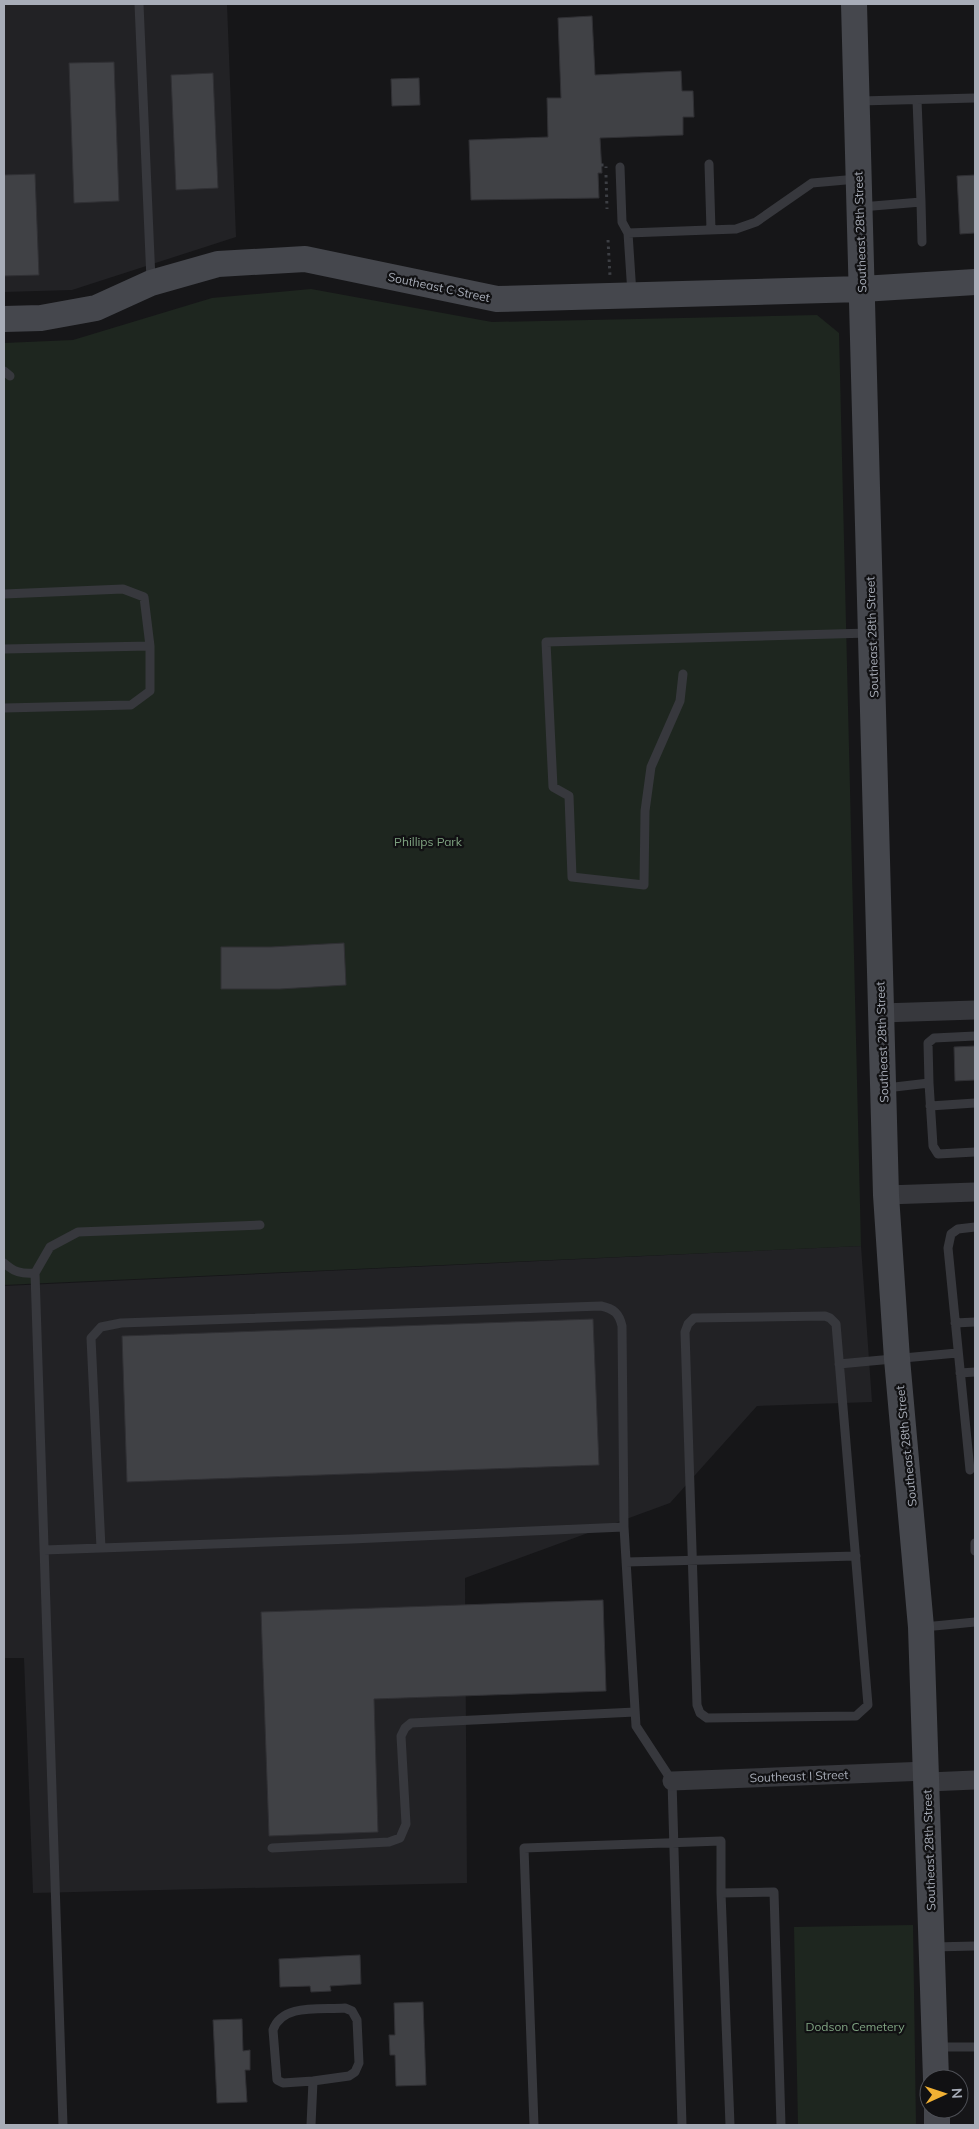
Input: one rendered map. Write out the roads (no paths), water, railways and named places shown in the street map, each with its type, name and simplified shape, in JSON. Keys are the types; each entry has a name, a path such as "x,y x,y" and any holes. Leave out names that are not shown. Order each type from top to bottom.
{"main road":[{"name":"Southeast 28th Street","path":"854,4 886,1195 921,1627 936,2069"},
{"name":"Southeast C Street","path":"4,319 41,318 96,308 151,283 218,264 305,259 497,299 862,290 975,282"}],"street":[{"path":"882,1014 975,1010"},
{"path":"886,1195 975,1192"},
{"name":"Southeast I Street","path":"672,1781 927,1777 975,1780"}],"lane":[{"path":"139,4 151,283"},
{"path":"857,101 975,98"},
{"path":"917,100 922,242"},
{"path":"709,164 710,230"},
{"path":"620,167 622,222 628,233 632,295"},
{"path":"628,233 736,228 756,222 812,183 859,178"},
{"path":"859,207 921,202"},
{"path":"4,594 123,589 144,597 150,646 150,691 131,705 4,708"},
{"path":"683,674 680,701 651,766 645,811 644,885 572,877 569,796 553,787 546,642 872,633"},
{"path":"4,649 150,646"},
{"path":"975,1036 934,1038 928,1043 933,1146 938,1154 975,1152"},
{"path":"884,1088 929,1083"},
{"path":"930,1106 975,1103"},
{"path":"63,2125 35,1273 50,1247 78,1232 260,1225"},
{"path":"970,1470 948,1248 951,1234 958,1229 975,1227"},
{"path":"4,1263 12,1270 23,1274 35,1273"},
{"path":"101,1548 91,1338 101,1327 121,1323 601,1306 612,1308 619,1315 622,1326 624,1527 636,1726 672,1781 682,2125"},
{"path":"824,1316 830,1318 836,1324 839,1364 869,1696 868,1706 856,1716 708,1718 700,1712 698,1704 685,1332 688,1324 694,1318 824,1316"},
{"path":"955,1323 975,1322"},
{"path":"839,1364 958,1353"},
{"path":"960,1373 975,1372"},
{"path":"965,1423 975,1422"},
{"path":"44,1550 352,1540 624,1527"},
{"path":"975,1544 975,1551"},
{"path":"626,1562 856,1556"},
{"path":"921,1627 975,1622"},
{"path":"272,1848 389,1842 400,1838 406,1824 401,1736 405,1728 411,1723 635,1712"},
{"path":"534,2125 524,1848 721,1841 721,1893 730,2125"},
{"path":"721,1893 774,1892 781,2125"},
{"path":"932,1947 975,1946"},
{"path":"345,2008 352,2011 357,2020 359,2063 354,2072 349,2076 313,2081 283,2084 277,2080 274,2030 276,2023 290,2011 345,2008"},
{"path":"935,2047 975,2047"},
{"path":"311,2125 313,2081"}],"park label":[{"name":"Phillips Park","path":"428,841"},
{"name":"Dodson Cemetery","path":"855,2026"}]}
